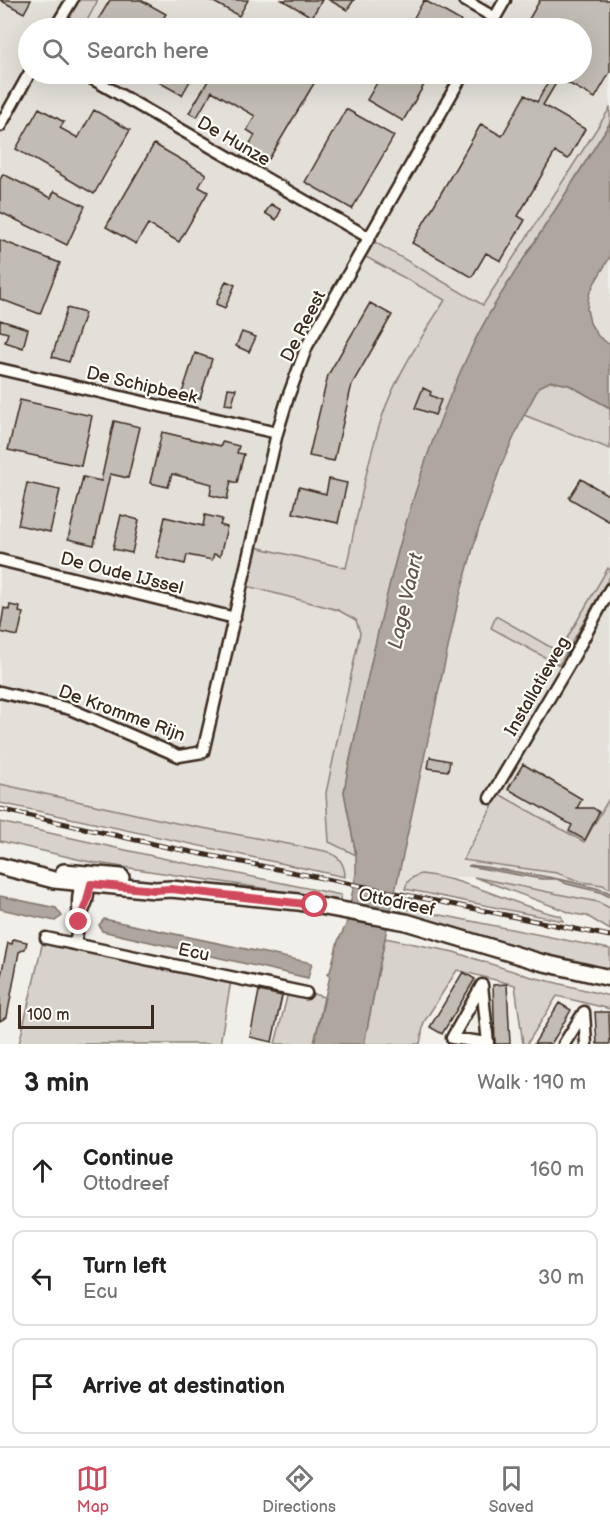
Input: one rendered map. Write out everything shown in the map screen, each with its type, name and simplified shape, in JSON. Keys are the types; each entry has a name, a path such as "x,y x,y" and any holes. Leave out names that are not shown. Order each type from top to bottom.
{"street":[{"path":"61,18 72,0"},
{"path":"464,0 495,18 505,0"},
{"path":"0,126 23,84"},
{"name":"De Hunze","path":"101,84 368,237"},
{"name":"De Reest","path":"235,618 277,433 307,346 457,84"},
{"name":"De Schipbeek","path":"0,369 277,433"},
{"name":"De Oude IJssel","path":"0,560 235,618"},
{"name":"Installatieweg","path":"490,798 574,656 610,589"},
{"name":"De Kromme Rijn","path":"0,692 70,709 179,756 203,752 235,618"},
{"name":"Ottodreef","path":"0,866 54,880 87,880 155,890 171,889 328,907 406,922 540,962 610,978"},
{"path":"79,922 78,910 87,880"},
{"path":"75,944 83,900"},
{"name":"Ecu","path":"46,938 306,993"},
{"path":"482,985 488,1043 466,1042 452,1038 482,985"},
{"path":"564,1044 584,1012 586,1044"}],"shaded area":[{"path":"0,0 610,0 610,908 590,900 474,877 431,875 407,882 405,889 345,877 345,871 331,853 326,851 176,823 0,784"},
{"path":"78,0 98,0 88,18 68,18"},
{"path":"610,108 610,123 499,297 477,337 448,401 429,452 383,610 348,769 344,792 356,855 329,842 326,793 360,633 356,620 338,610 247,586 255,547 346,568 366,473 382,417 402,371 445,300 364,256 373,241 483,305"},
{"path":"551,381 569,385 610,408 610,449 524,415 539,387"},
{"path":"608,568 610,576 559,665 491,628 496,616 559,652"},
{"path":"0,784 176,823 325,851 340,861 345,877 0,803"},
{"path":"499,794 584,842 610,797 610,889 603,885 582,882 557,873 463,860"},
{"path":"0,822 341,895 340,900 90,862 0,841"},
{"path":"421,874 457,881 561,916 563,921 405,889 410,879"},
{"path":"474,877 598,902 610,908 610,930 587,916 574,914"},
{"path":"401,907 610,949 610,973 567,964 400,914"},
{"path":"385,938 454,952 528,976 610,996 610,1009 557,996 527,1044 523,1044 515,985 457,970 424,1022 420,1044 364,1044"},
{"path":"43,941 231,981 220,1044 19,1044"},
{"path":"306,992 324,997 314,1044 275,1044 288,993"}],"water":[{"name":"Lage Vaart","path":"610,123 610,257 589,295 587,309 590,323 598,336 610,345 610,408 569,385 551,381 539,387 524,415 501,466 478,531 458,602 364,1044 314,1044 330,976 328,973 338,941 346,925 356,874 356,855 344,792 348,769 383,610 412,504 448,401 477,337 499,297"},
{"path":"468,866 539,875 573,882 606,891 610,893 610,897 557,879 541,879"},
{"path":"0,896 56,908 62,916 55,921 0,909"},
{"path":"104,919 312,963 308,978 102,931 99,925"}],"building":[{"path":"0,0 31,0 24,13"},
{"path":"110,0 141,0 166,14 163,18 99,18"},
{"path":"210,0 248,0 239,16"},
{"path":"282,0 322,0 312,17"},
{"path":"329,0 354,0 347,10"},
{"path":"424,0 456,18 414,18"},
{"path":"540,0 610,0 610,72 595,98 570,84 592,84 592,18 530,18"},
{"path":"162,84 188,84 182,95"},
{"path":"206,84 314,84 269,159 248,147 255,135 247,130 255,116 212,91 197,117 189,113"},
{"path":"376,84 424,85 403,121 367,100"},
{"path":"547,84 555,84 543,105 585,129 568,159 555,152 518,216 525,220 501,261 486,253 472,277 412,243 481,124 502,136 525,95 537,102"},
{"path":"39,108 64,122 60,128 78,138 94,110 130,130 94,194 16,149"},
{"path":"346,109 394,136 352,209 305,182"},
{"path":"154,144 206,174 199,187 208,192 179,242 148,224 136,244 106,227"},
{"path":"3,174 51,198 54,191 85,206 67,245 0,212 0,180"},
{"path":"271,204 281,210 276,220 265,213"},
{"path":"0,240 60,263 40,314 0,299"},
{"path":"226,281 235,285 225,308 216,304"},
{"path":"370,303 392,315 352,384 334,461 309,456 328,375"},
{"path":"67,308 85,313 69,362 52,357"},
{"path":"0,320 28,329 23,348 5,342 8,333 0,331"},
{"path":"242,332 256,337 249,352 236,346"},
{"path":"195,353 212,359 200,399 182,393"},
{"path":"228,388 236,389 232,405 225,404"},
{"path":"423,388 431,392 430,395 441,400 435,415 415,408"},
{"path":"20,400 92,416 81,466 8,450"},
{"path":"114,421 140,427 128,478 110,474 94,545 68,539 83,477 101,481"},
{"path":"162,432 221,446 222,442 239,446 237,453 244,454 237,483 231,481 227,499 210,495 212,484 172,474 168,487 150,483"},
{"path":"329,479 347,483 338,523 293,513 299,487 326,494"},
{"path":"581,479 610,496 610,522 569,498"},
{"path":"27,483 60,490 50,532 18,525"},
{"path":"121,515 139,520 132,553 113,549"},
{"path":"205,515 222,519 220,525 227,527 220,556 214,554 212,560 187,555 185,564 156,557 165,517 203,526"},
{"path":"10,605 20,607 19,612 23,613 18,636 0,632 4,608 9,610"},
{"path":"430,757 450,761 448,771 428,768"},
{"path":"523,764 582,799 577,808 593,808 599,812 585,840 569,831 572,825 508,789"},
{"path":"13,939 27,942 25,949 19,952 7,1017 0,1021 0,980 8,943 12,944"},
{"path":"463,972 475,979 442,1034 430,1027"},
{"path":"507,984 510,1044 495,1044 493,985"},
{"path":"259,991 282,996 272,1042 250,1037"},
{"path":"559,1003 571,1010 556,1036 551,1044 534,1044"},
{"path":"595,1012 609,1012 610,1044 597,1044"}],"railway":[{"path":"0,809 167,847 610,936"}],"route":[{"path":"79,922 91,884 155,890 171,889 315,905"}]}
